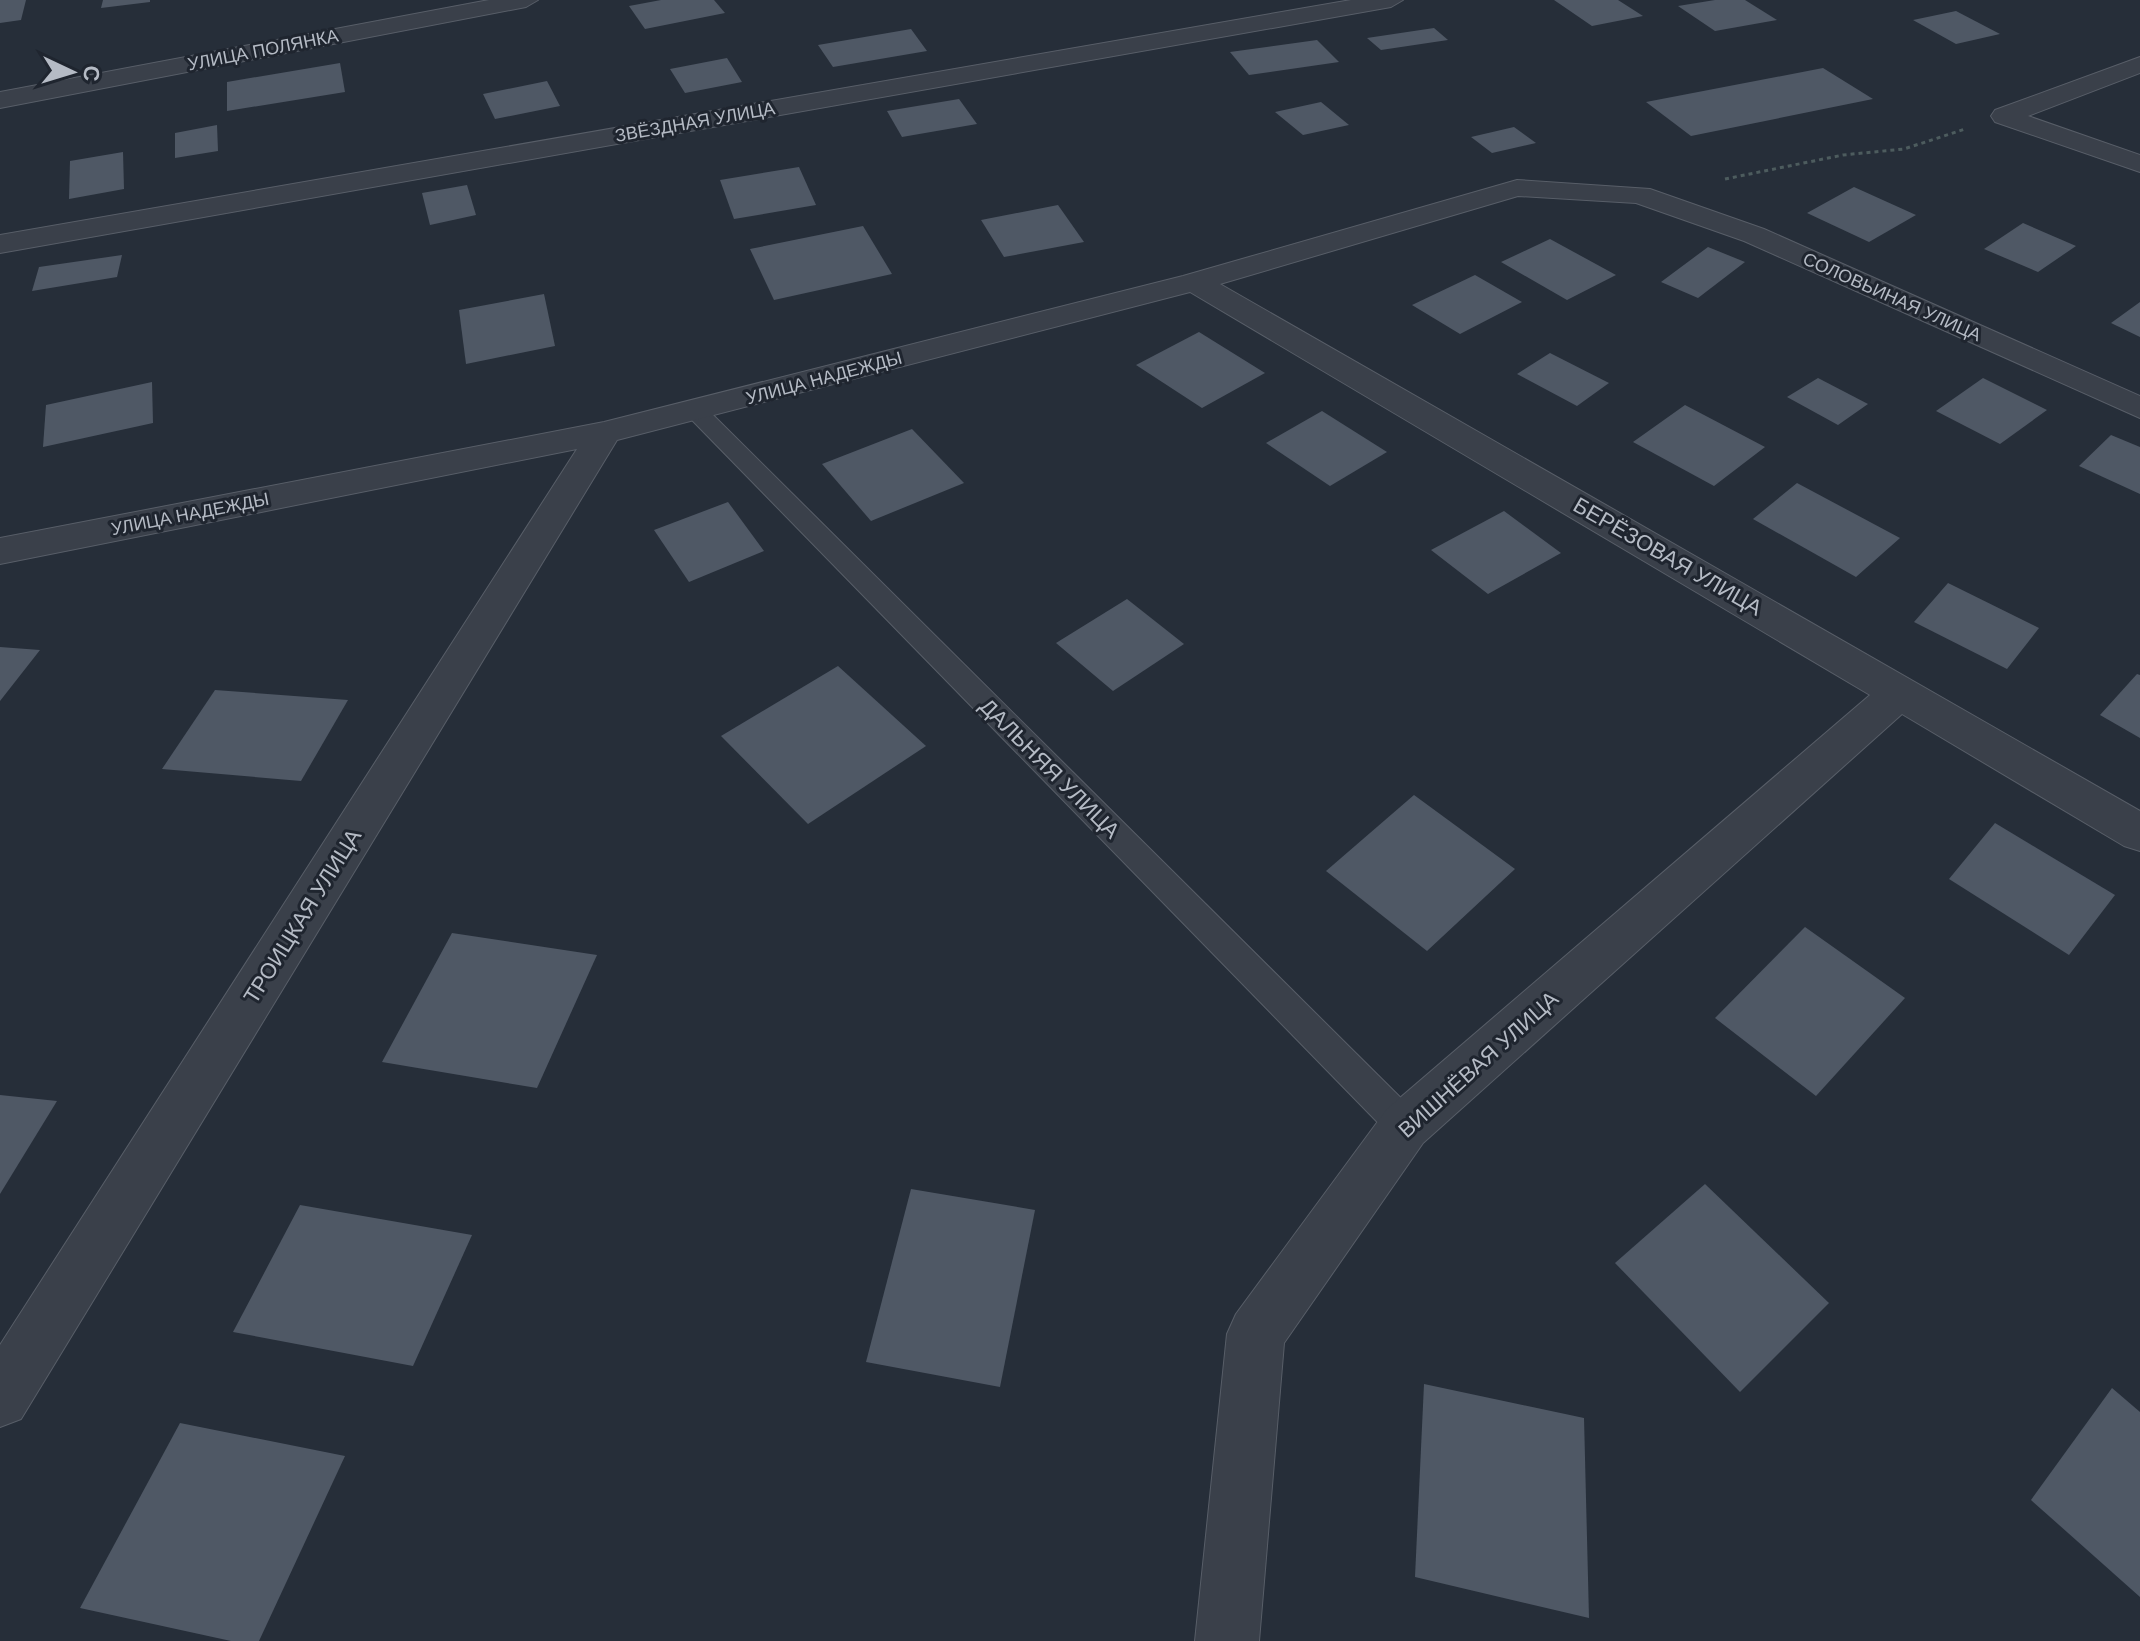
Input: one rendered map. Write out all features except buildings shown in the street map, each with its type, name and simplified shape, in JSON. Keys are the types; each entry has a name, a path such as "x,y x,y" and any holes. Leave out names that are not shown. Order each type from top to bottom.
{"street":[{"name":"УЛИЦА ПОЛЯНКА","path":"0,100 526,0"},
{"name":"ЗВЁЗДНАЯ УЛИЦА","path":"0,244 1391,0"},
{"path":"2004,116 2140,64"},
{"path":"2004,116 2140,164"},
{"name":"УЛИЦА НАДЕЖДЫ","path":"0,551 604,433 696,411 1194,282 1517,188 1640,195"},
{"name":"СОЛОВЬИНАЯ УЛИЦА","path":"1640,195 1754,235 2140,408"},
{"name":"БЕРЁЗОВАЯ УЛИЦА","path":"1194,282 2140,833"},
{"name":"ТРОИЦКАЯ УЛИЦА","path":"0,1398 604,433"},
{"name":"ВИШНЁВАЯ УЛИЦА","path":"1227,1641 1256,1334 1405,1126 1901,692"}],"lane":[{"name":"ДАЛЬНЯЯ УЛИЦА","path":"696,411 1405,1126"}],"path":[{"path":"1640,195 1843,155 1904,149 2004,116"}]}
